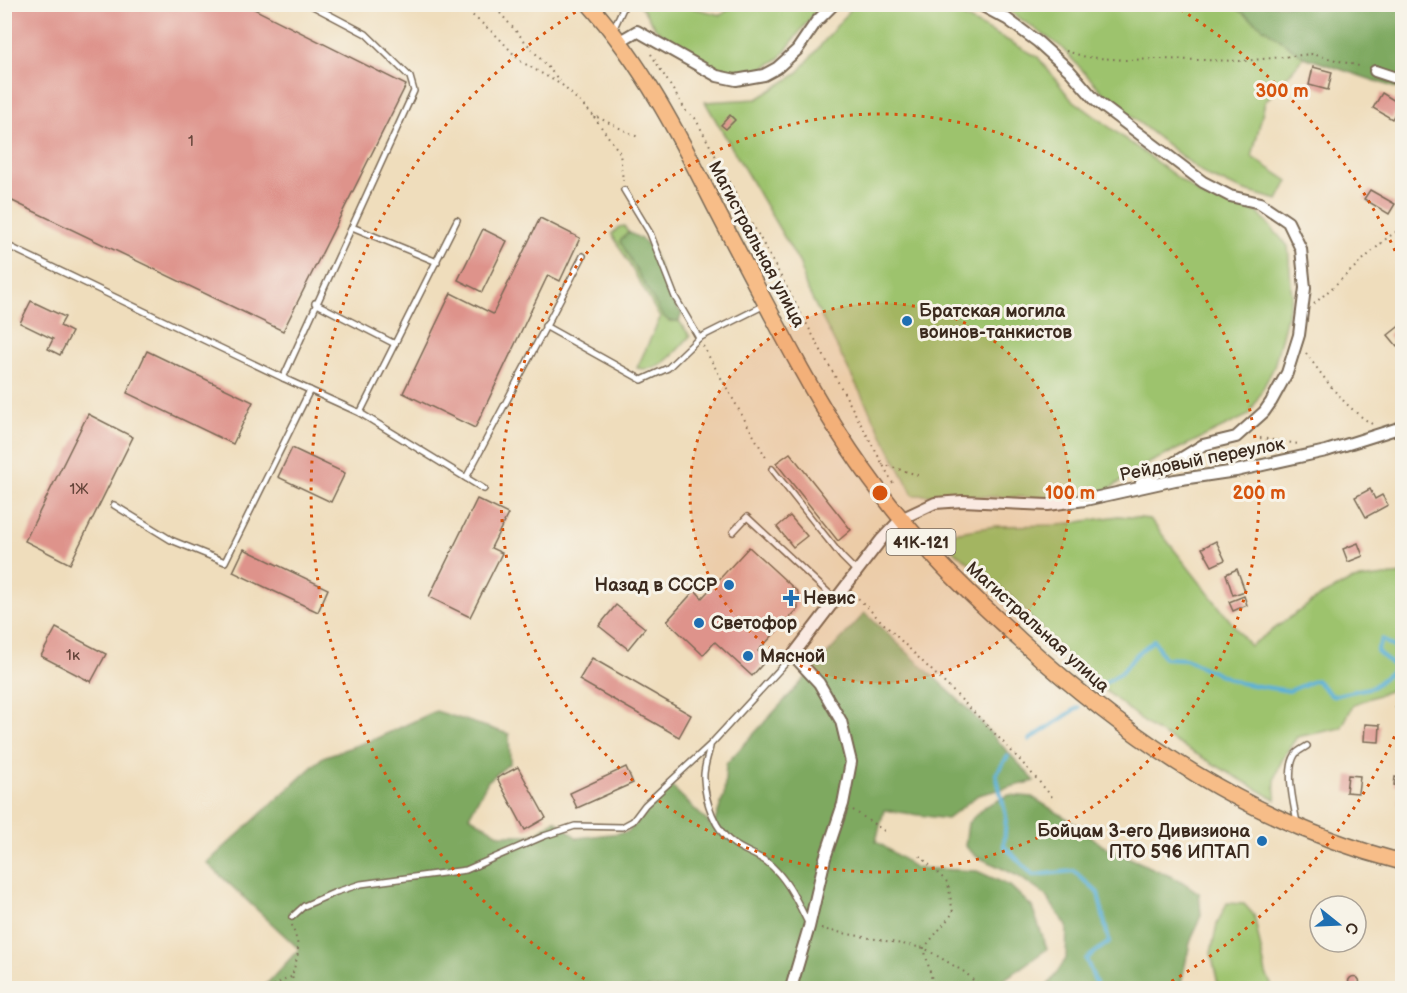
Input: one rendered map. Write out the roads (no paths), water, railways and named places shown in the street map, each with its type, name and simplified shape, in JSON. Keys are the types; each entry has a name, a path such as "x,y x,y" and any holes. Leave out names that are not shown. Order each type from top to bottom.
{"main road":[{"name":"41К-121","path":"589,4 616,36"},
{"name":"Магистральная улица","path":"616,36 645,77 664,110 766,304 835,427 901,519 967,591 1049,667 1092,702 1131,732 1194,773 1264,813 1355,850 1402,862"}],"street":[{"path":"616,36 637,31 717,76 736,80 764,75 777,68 796,50 816,22 834,4"},
{"path":"979,4 1038,42 1070,70 1096,101 1203,183 1230,196 1260,202 1288,222 1301,249 1305,288 1299,335 1287,373 1264,412 1236,437 1203,445 1150,479 1120,491"},
{"path":"1375,71 1402,80"},
{"name":"Рейдовый переулок","path":"901,519 935,503 963,501 1048,505 1084,500 1120,491 1287,460 1326,451 1402,427"},
{"path":"792,988 825,858 843,804 851,762 841,721 819,683 793,655 881,540 901,519"}],"lane":[{"path":"283,378 315,303 414,91 410,77 366,34 309,4"},
{"path":"616,36 625,4"},
{"path":"624,190 650,234 675,297 699,338"},
{"path":"360,413 457,220"},
{"path":"351,227 437,262"},
{"path":"4,244 360,413 484,489"},
{"path":"466,478 583,256"},
{"path":"315,303 395,344"},
{"path":"545,326 642,380 668,368 699,338 766,304"},
{"path":"114,505 171,540 225,562 310,390"},
{"path":"772,469 842,557 857,572"},
{"path":"733,532 747,517 835,599"},
{"path":"292,917 304,906 361,884 466,870 544,836 574,826 622,827 633,821 645,805 710,745 793,655"},
{"path":"710,745 704,778 711,809 720,830 732,843 766,862 780,876 794,892 809,927"},
{"path":"1298,827 1292,795 1291,768 1296,754 1307,746"}],"waterway":[{"path":"1095,689 1121,673 1137,654 1154,640 1164,658 1186,659 1240,683 1289,691 1316,680 1332,696 1373,687 1396,668 1377,651 1382,639 1402,653"},
{"path":"1029,740 1079,707"},
{"path":"1008,756 996,774 1006,816 1004,846 1033,875 1074,871 1098,893 1109,942 1086,959 1098,988"}],"place":[{"name":"Братская могила воинов-танкистов","path":"907,321"},
{"name":"Назад в СССР","path":"729,585"},
{"name":"Невис","path":"791,598"},
{"name":"Светофор","path":"699,623"},
{"name":"Мясной","path":"748,656"},
{"name":"Бойцам 3-его Дивизиона ПТО 596 ИПТАП","path":"1262,841"}]}
